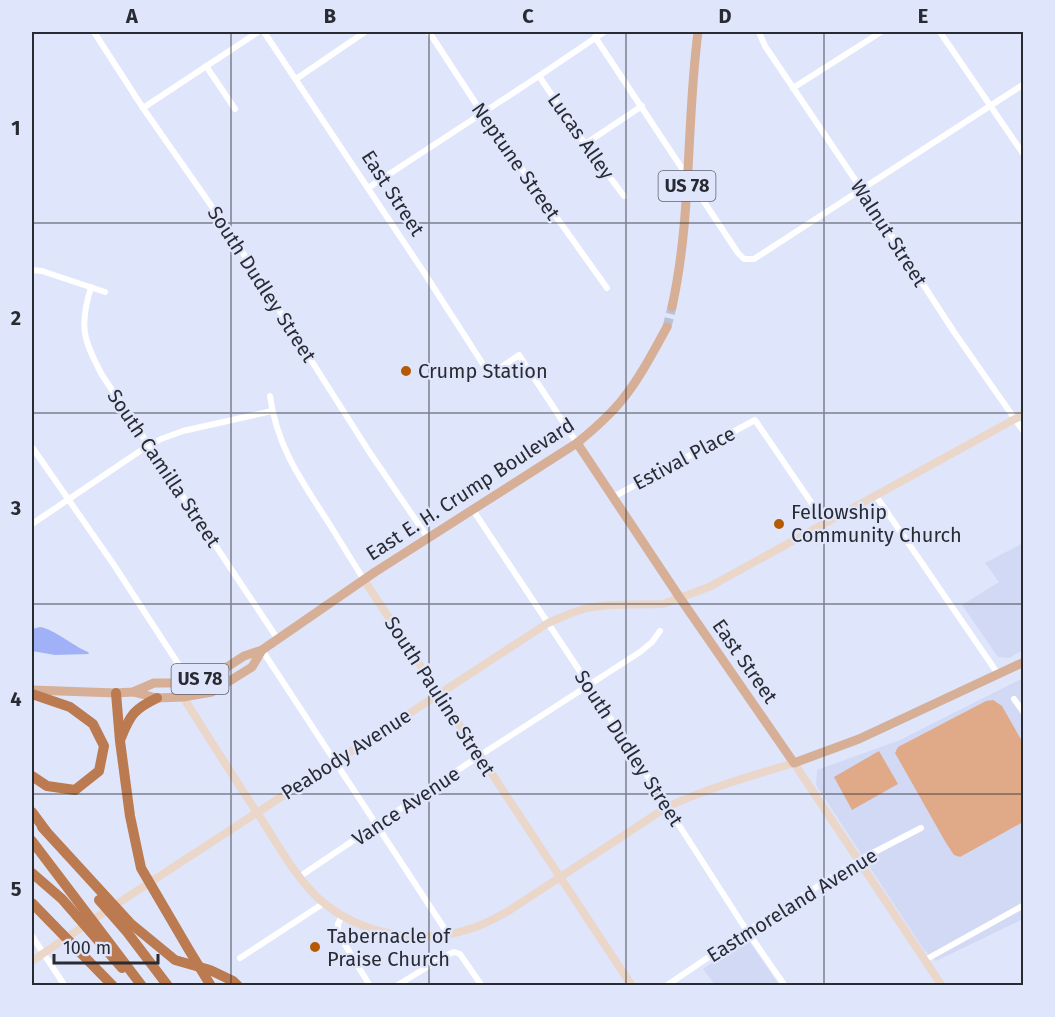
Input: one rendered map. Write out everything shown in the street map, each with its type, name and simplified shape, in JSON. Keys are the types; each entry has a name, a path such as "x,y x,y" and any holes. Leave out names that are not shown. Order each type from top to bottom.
{"highway":[{"path":"32,692 70,707 93,724 105,746 99,771 75,790 47,786 32,776"},
{"path":"116,693 130,816 141,868 211,985"},
{"path":"120,741 134,712 140,706 157,698"},
{"path":"32,812 42,827 128,928 168,986"},
{"path":"32,841 66,895 140,986"},
{"path":"32,873 66,895"},
{"path":"32,903 112,986"},
{"path":"128,928 175,960 210,970 234,981 238,986"}],"main road":[{"name":"US 78","path":"672,307 682,251 698,32"},
{"name":"East E. H. Crump Boulevard","path":"133,692 154,683 207,678 244,656 262,650 364,580 577,443 622,401 666,327"},
{"path":"680,598 709,587 1023,414"},
{"name":"East Street","path":"577,443 942,986"},
{"name":"South Pauline Street","path":"364,580 632,986"},
{"name":"Peabody Avenue","path":"32,961 548,623 586,608 609,605 663,604 680,598"},
{"name":"East E. H. Crump Boulevard","path":"133,692 157,698 183,697 212,692 252,667 262,650"},
{"path":"183,697 299,877 324,903 342,915 374,930 396,935 433,936 472,928 501,915 667,807 719,785 794,763 859,739 1023,662"},
{"name":"US 78","path":"32,692 133,692"}],"street":[{"name":"South Dudley Street","path":"94,32 143,108 231,234 370,453 428,538"},
{"path":"143,108 258,32"},
{"name":"East Street","path":"264,32 490,375 519,355 577,443"},
{"path":"296,79 365,32"},
{"name":"Neptune Street","path":"429,32 482,113 607,288"},
{"path":"368,188 604,32"},
{"name":"Walnut Street","path":"759,32 765,46 1023,432"},
{"path":"793,88 880,32"},
{"path":"940,32 1023,155"},
{"path":"595,37 744,259 753,259 1023,84"},
{"path":"206,66 235,109"},
{"name":"Lucas Alley","path":"539,76 624,196"},
{"path":"585,144 642,106"},
{"path":"32,270 42,271 105,292"},
{"name":"South Camilla Street","path":"91,287 84,308 83,322 90,353 148,446 277,638"},
{"name":"South Pauline Street","path":"270,396 272,411 288,458 364,580"},
{"path":"32,524 161,439 183,431 272,411"},
{"name":"Estival Place","path":"613,496 755,420 826,524"},
{"path":"32,447 114,565 180,664 188,681"},
{"path":"876,496 998,675"},
{"name":"South Dudley Street","path":"472,510 785,986"},
{"name":"Vance Avenue","path":"299,877 647,647 660,631"},
{"path":"262,650 448,934"},
{"path":"1014,699 1023,713"},
{"name":"Eastmoreland Avenue","path":"666,986 859,860 921,828"},
{"path":"240,958 324,903"},
{"path":"926,960 1023,905"},
{"path":"342,915 338,924 338,933 370,986"},
{"path":"32,936 65,986"},
{"path":"396,986 454,952 460,954 482,986"}],"shaded area":[{"path":"1023,543 1023,650 1009,658 998,657 962,605 999,582 985,563"},
{"path":"1023,678 1023,919 936,961 924,950 816,785 817,770 900,740"},
{"path":"993,700 1002,706 1023,743 1023,822 960,857 954,855 946,843 895,753 898,747 986,701"},
{"path":"879,751 898,784 852,810 834,777"},
{"path":"747,938 779,985 715,985 703,969"}],"water":[{"path":"40,627 57,634 89,654 55,655 32,651 32,629"}],"tunnel":[{"path":"667,327 672,307"}],"place":[{"name":"Crump Station","path":"406,371"},
{"name":"Fellowship Community Church","path":"779,524"},
{"name":"Tabernacle of Praise Church","path":"315,947"}]}
